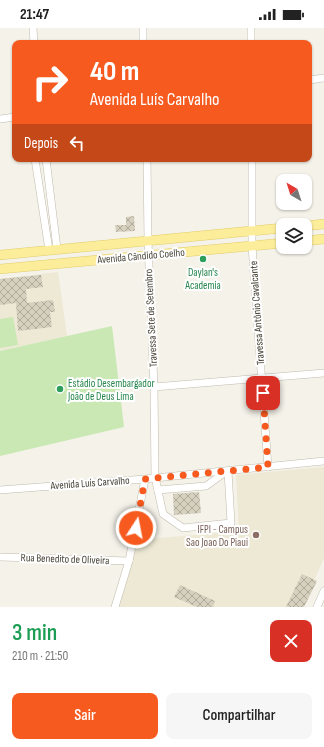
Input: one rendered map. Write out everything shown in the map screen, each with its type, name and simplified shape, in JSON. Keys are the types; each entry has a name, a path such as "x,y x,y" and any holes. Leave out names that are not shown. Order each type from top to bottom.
{"main road":[{"path":"312,225 324,224"},
{"name":"Avenida Cândido Coelho","path":"0,255 276,229"},
{"path":"312,240 324,239"},
{"name":"Avenida Cândido Coelho","path":"0,269 276,244"}],"street":[{"path":"34,28 34,40"},
{"path":"142,28 143,40"},
{"path":"251,28 251,40"},
{"path":"312,80 324,78"},
{"path":"0,119 12,117"},
{"path":"36,162 37,177 53,249"},
{"path":"46,162 53,249"},
{"name":"Travessa Sete de Setembro","path":"147,162 148,241 154,387 155,477 163,514 183,528 231,523 228,471"},
{"name":"Travessa Antônio Cavalcante","path":"252,162 252,246 268,467"},
{"path":"37,177 48,176"},
{"path":"154,387 324,373"},
{"name":"Avenida Luís Carvalho","path":"0,490 145,479 324,461"},
{"path":"158,490 206,486 228,471"},
{"path":"115,607 129,561 145,479"},
{"name":"Rua Benedito de Oliveira","path":"0,557 129,561"},
{"path":"317,607 324,591"}],"shaded area":[{"path":"58,272 67,336 0,351 0,279"},
{"name":"IFPI - Campus Sao Joao Do Piaui","path":"324,467 324,558 302,607 119,607 138,540 239,531 236,475"}],"green space":[{"path":"13,317 18,345 0,348 0,319"},
{"name":"Estádio Desembargador João de Deus Lima","path":"112,326 124,427 0,456 0,351"}],"building":[{"path":"134,216 135,231 116,232 115,225 126,225 126,217"},
{"path":"41,275 43,287 26,289 27,303 53,300 55,312 50,312 52,327 18,331 16,303 0,305 0,279"},
{"path":"199,492 201,513 174,515 173,494"},
{"path":"302,574 317,581 304,607 286,607"},
{"path":"180,585 215,601 213,607 197,607 174,597"}],"place":[{"name":"Daylan's Academia","path":"203,259"},
{"name":"Estádio Desembargador João de Deus Lima","path":"60,389"},
{"name":"IFPI - Campus Sao Joao Do Piaui","path":"256,535"}],"route":[{"path":"136,528 145,479 268,467 263,393"}]}
